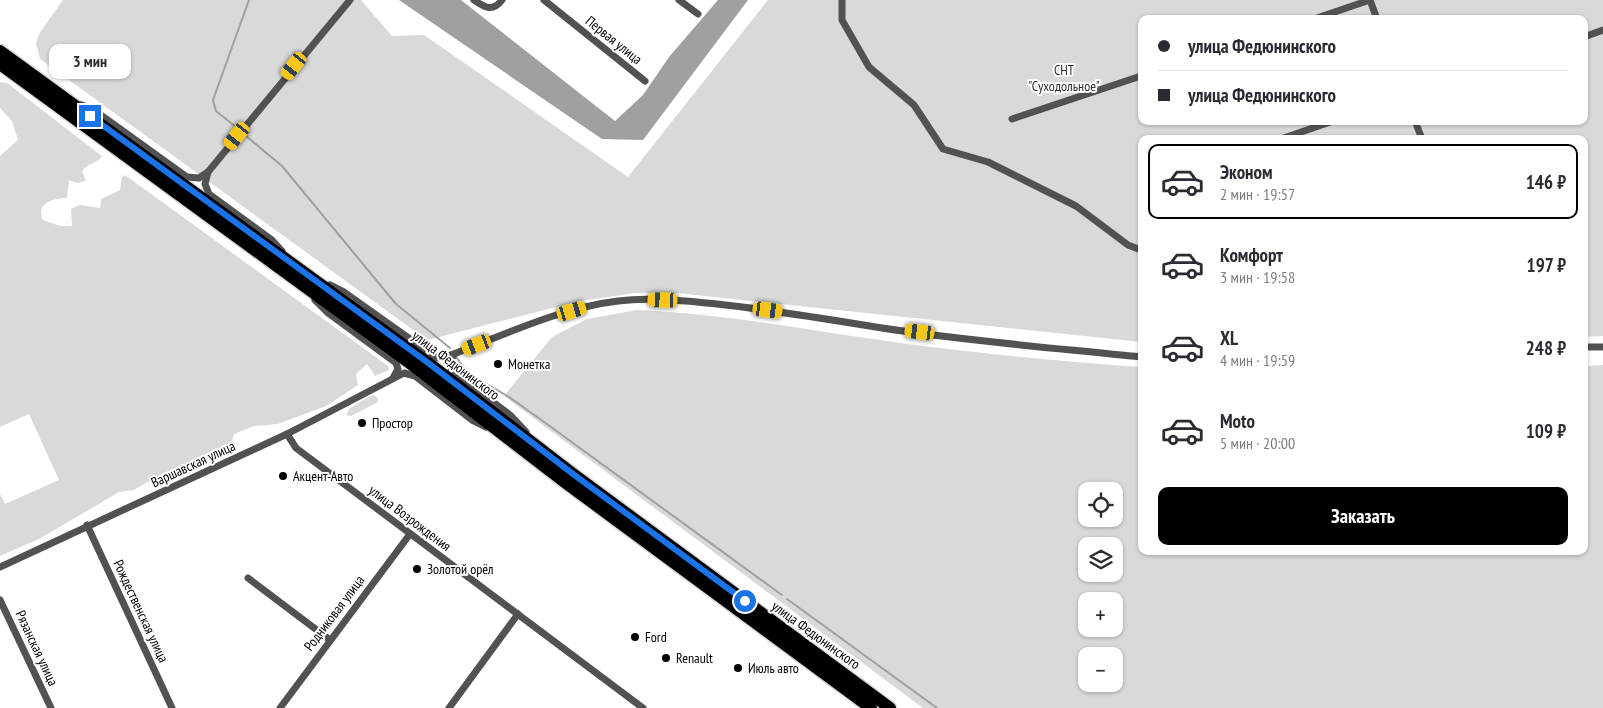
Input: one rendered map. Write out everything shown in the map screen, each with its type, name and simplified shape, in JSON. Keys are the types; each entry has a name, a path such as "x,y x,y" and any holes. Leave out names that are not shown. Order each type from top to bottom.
{"highway":[{"name":"улица Федюнинского","path":"0,51 293,269 411,364 514,443 867,706"},
{"name":"улица Федюнинского","path":"0,64 427,362 548,456 890,708"}],"street":[{"path":"60,95 94,110 187,177 199,178 208,172 350,0"},
{"path":"474,0 484,8 489,9 502,0"},
{"name":"Первая улица","path":"544,0 645,80"},
{"path":"679,0 698,14"},
{"path":"842,0 842,20 869,67 914,105 943,149 988,162 1076,206 1128,245 1138,249"},
{"path":"1326,15 1370,0 1376,15"},
{"path":"1588,36 1603,30"},
{"path":"1012,120 1138,77"},
{"path":"1293,135 1321,125"},
{"path":"208,172 205,184 209,194 272,240 328,313 396,363 398,372 393,378"},
{"path":"293,269 344,292 434,357 442,358 543,320 586,307 619,300 646,300 750,308 892,329 1138,358"},
{"path":"1588,347 1603,347"},
{"path":"457,353 449,363 452,371 510,415 548,456"},
{"path":"393,378 404,373 415,376 472,420 514,443"},
{"name":"Варшавская улица","path":"0,567 87,525 288,434 393,378"},
{"name":"улица Возрождения","path":"288,434 296,448 643,708"},
{"name":"Рождественская улица","path":"87,525 172,708"},
{"name":"Родниковая улица","path":"280,708 410,534"},
{"path":"248,578 330,640"},
{"name":"Рязанская улица","path":"0,600 51,708"},
{"path":"449,708 518,614"}],"green space":[{"name":"СНТ \"Суходольное\"","path":"63,0 361,0 392,36 424,35 628,177 768,0 1603,0 1603,336 1588,337 1588,135 1138,135 1138,342 677,293 635,293 580,301 427,340 40,59 36,43 39,34"},
{"path":"0,82 7,83 102,156 98,161 87,166 82,171 86,181 77,183 69,180 67,198 52,200 44,206 41,214 43,220 60,226 72,226 71,209 80,205 100,208 101,199 120,190 122,177 125,175 388,366 389,370 375,376 367,364 356,374 358,385 326,406 278,424 254,426 234,434 230,447 219,458 202,461 159,482 147,482 134,490 119,492 39,539 0,556 0,494 5,504 59,480 29,414 0,427 0,156 18,140 12,121 0,108"},
{"path":"637,310 739,319 966,351 1138,367 1138,555 1588,555 1588,366 1603,365 1603,708 923,708 504,396 552,337 587,319"},
{"path":"372,395 377,397 378,402 351,416 346,415 350,408"}],"shaded area":[{"path":"399,0 461,0 615,121 643,95 669,57 718,0 748,0 643,140 602,139"}],"waterway":[{"path":"236,127 216,111 213,100 249,0"},
{"path":"246,136 282,166 396,304 450,348"},
{"path":"457,358 472,375 518,403 782,595"},
{"path":"787,599 937,708"}],"place":[{"name":"Монетка","path":"498,364"},
{"name":"Простор","path":"362,423"},
{"name":"Акцент-Авто","path":"283,476"},
{"name":"Золотой орёл","path":"417,569"},
{"name":"Ford","path":"635,637"},
{"name":"Renault","path":"666,658"},
{"name":"Июль авто","path":"738,668"}],"route":[{"path":"90,116 427,362 573,474 745,601"}]}
